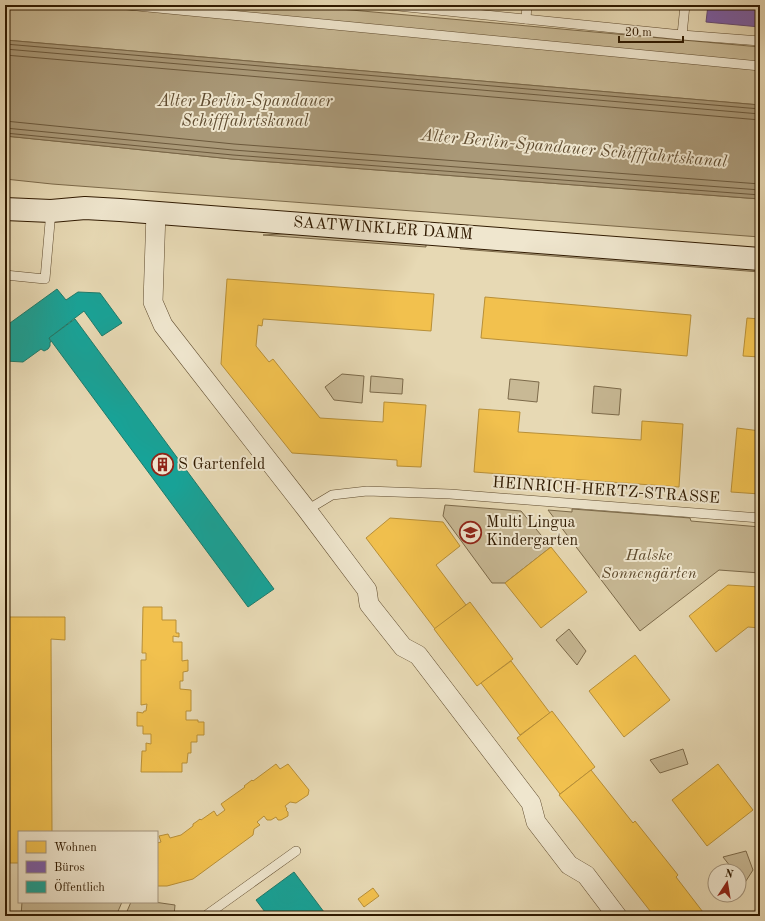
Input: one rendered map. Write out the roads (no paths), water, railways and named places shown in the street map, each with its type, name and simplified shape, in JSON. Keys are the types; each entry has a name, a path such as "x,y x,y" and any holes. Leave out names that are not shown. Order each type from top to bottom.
{"main road":[{"name":"SAATWINKLER DAMM","path":"5,209 51,211 86,208 156,212 760,259"}],"street":[{"path":"156,212 153,302 163,325 307,510 367,590 369,604 403,647 418,655 531,802 536,822 569,865 586,875 617,916"}],"lane":[{"path":"127,5 760,66"},
{"path":"388,5 682,35 760,41"},
{"path":"526,19 527,5"},
{"path":"682,35 685,5"},
{"path":"5,276 46,279 51,211"},
{"name":"HEINRICH-HERTZ-STRASSE","path":"307,510 332,495 367,490 450,494 760,518"},
{"path":"207,916 296,851"}],"water":[{"name":"Alter Berlin-Spandauer Schifffahrtskanal","path":"5,40 760,105 760,199 232,159 5,136"}],"place":[{"name":"S Gartenfeld","path":"163,465"},
{"name":"Multi Lingua Kindergarten","path":"471,532"}],"park label":[{"name":"Halske Sonnengärten","path":"649,565"}]}
